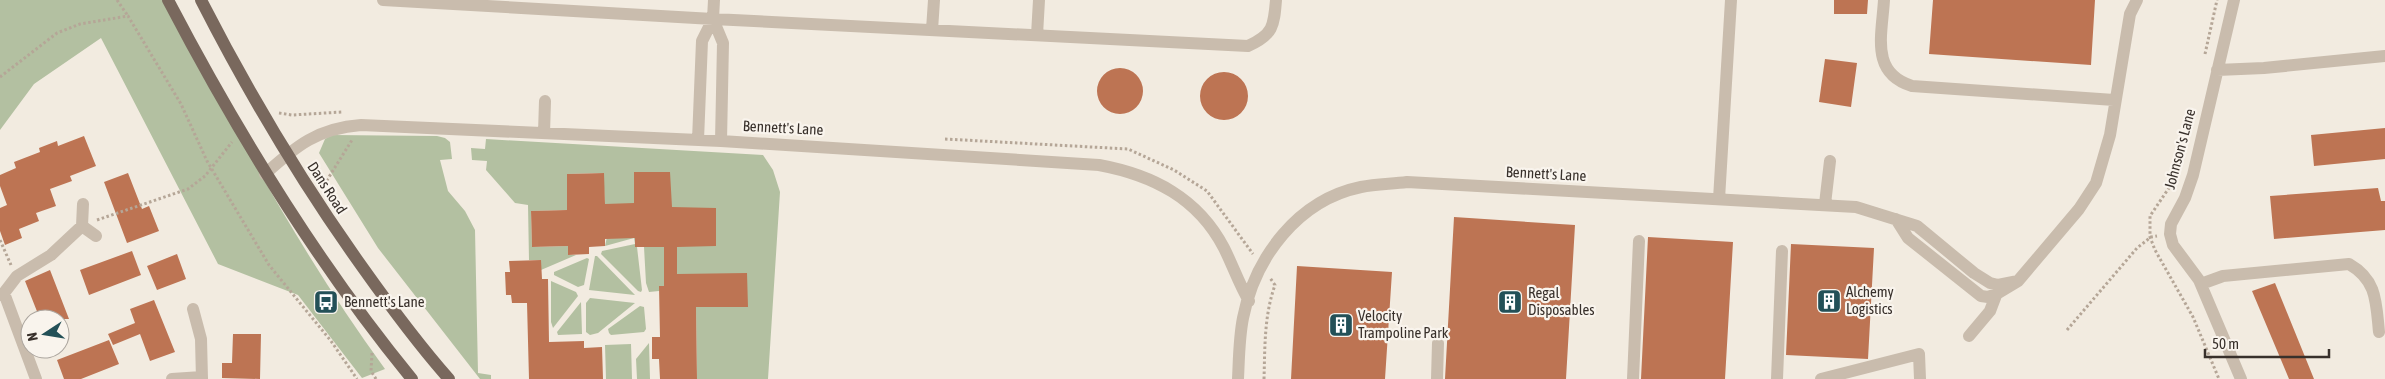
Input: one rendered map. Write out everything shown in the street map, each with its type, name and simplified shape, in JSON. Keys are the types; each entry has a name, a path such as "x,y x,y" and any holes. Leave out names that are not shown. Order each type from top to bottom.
{"main road":[{"path":"168,0 232,119 265,174 310,243 362,316 412,379"},
{"name":"Dans Road","path":"201,0 242,80 286,155 380,293 449,379"}],"street":[{"path":"383,0 1248,46 1264,39 1274,21 1276,0"},
{"path":"714,0 714,19 723,44 721,141"},
{"path":"932,30 934,0"},
{"path":"1037,35 1039,0"},
{"path":"1719,199 1731,0"},
{"path":"1884,0 1882,58 1885,67 1901,83 1912,86 2114,100"},
{"path":"1896,219 1908,238 1981,296 1988,297 1998,289 2018,280 2079,209 2096,183 2110,135 2114,100 2130,14 2137,0"},
{"name":"Johnson's Lane","path":"2234,0 2193,175 2186,198 2171,224 2170,234 2172,245 2201,284 2241,379"},
{"path":"698,140 702,41 714,19"},
{"path":"2217,70 2264,68 2385,56"},
{"path":"544,133 545,101"},
{"name":"Bennett's Lane","path":"265,174 286,155 314,136 350,126 721,141 1078,163 1121,170 1163,185 1178,194 1206,219 1224,249 1249,300"},
{"path":"1825,204 1830,161"},
{"name":"Bennett's Lane","path":"1238,379 1241,334 1249,300 1266,259 1293,223 1323,201 1361,187 1407,182 1856,207 1917,226 1935,239 1982,280 1998,289"},
{"path":"36,379 2,294 17,276 51,255 82,226 83,204"},
{"path":"82,226 96,236"},
{"path":"1633,379 1639,241"},
{"path":"1777,379 1782,251"},
{"path":"2201,284 2223,276 2349,264 2362,271 2371,285 2376,301 2379,332"},
{"path":"1970,336 1990,311 1998,289"},
{"path":"172,379 202,378 201,339 193,309"},
{"path":"1437,379 1438,343"},
{"path":"1821,379 1919,354 1920,379"}],"path":[{"path":"117,0 181,104 212,168 269,265 331,341 356,379"},
{"path":"0,77 57,33 80,24 128,16"},
{"path":"322,188 352,140"},
{"path":"82,226 188,189 196,184 212,168 232,143"},
{"path":"0,240 17,276"},
{"path":"2067,330 2126,259 2146,240"},
{"path":"1264,379 1265,331 1275,285"},
{"path":"372,353 371,371 376,379"}],"green space":[{"path":"0,0 164,0 268,188 324,280 385,369 362,378 298,295 218,264 101,38 34,84 0,130"},
{"path":"332,135 437,136 445,138 450,142 452,159 440,160 448,191 465,211 475,230 478,373 491,375 491,379 480,379 378,248 319,153 325,139"},
{"path":"486,139 763,155 773,170 780,192 768,379 697,379 696,307 747,307 747,274 677,274 659,291 649,292 646,283 644,247 637,247 642,290 641,292 638,291 601,254 602,251 635,244 634,238 605,246 614,204 605,204 603,173 567,174 567,210 531,211 532,247 568,246 568,255 576,255 541,270 541,260 529,260 528,205 515,203 486,170 487,161 472,160 471,148 485,149"},
{"path":"595,256 597,256 635,295 589,290"},
{"path":"587,258 589,259 584,285 578,287 554,275 554,272"},
{"path":"551,281 576,292 578,296 553,328 551,322"},
{"path":"590,298 635,303 598,333 590,335 586,332 586,303"},
{"path":"581,302 582,334 558,335 557,332"},
{"path":"640,306 644,307 646,329 644,332 611,335 609,333 608,329"},
{"path":"649,343 650,379 637,379 636,359"},
{"path":"631,344 632,379 606,379 605,345"}],"building":[{"path":"1834,0 1868,0 1867,14 1834,14"},
{"path":"1933,0 2095,0 2091,65 1929,54"},
{"path":"1825,59 1857,63 1851,107 1819,102"},
{"path":"1115,68 1125,68 1139,78 1143,91 1139,104 1133,110 1125,114 1115,114 1101,104 1097,96 1097,86 1107,72"},
{"path":"1224,72 1233,74 1241,79 1246,87 1248,96 1246,105 1241,113 1233,118 1224,120 1215,118 1207,113 1202,105 1200,96 1202,87 1207,79 1215,74"},
{"path":"2385,128 2385,159 2314,166 2311,135"},
{"path":"84,136 96,166 70,176 72,181 50,189 56,206 36,213 39,221 19,229 22,238 5,245 0,231 0,208 7,205 0,186 0,175 16,168 14,162 40,152 39,148 57,141 58,146"},
{"path":"634,172 670,172 672,207 716,208 716,246 677,247 677,274 747,273 748,307 696,307 697,379 660,379 659,359 652,359 652,337 660,337 659,286 664,286 664,247 635,247 635,238 605,239 605,246 589,247 589,254 568,255 568,246 532,247 531,211 567,210 567,174 604,173 605,204 634,203"},
{"path":"128,173 142,209 149,206 159,231 127,243 104,182"},
{"path":"2378,188 2381,201 2385,201 2385,230 2274,239 2270,196"},
{"name":"Regal Disposables","path":"1454,217 1575,225 1566,379 1445,379"},
{"path":"1648,237 1733,242 1725,379 1641,379"},
{"name":"Alchemy Logistics","path":"1791,244 1874,248 1868,359 1786,355"},
{"path":"132,251 141,275 89,295 80,270"},
{"path":"177,254 186,279 157,290 147,266"},
{"path":"541,260 542,279 548,279 549,342 584,341 584,348 602,347 603,379 529,379 527,303 512,303 511,295 506,295 505,272 510,272 509,261"},
{"name":"Velocity Trampoline Park","path":"1297,266 1392,272 1385,379 1291,379"},
{"path":"50,270 65,309 36,309 25,281"},
{"path":"2275,283 2314,379 2289,379 2252,291"},
{"path":"154,300 175,352 150,361 140,334 113,345 108,334 135,323 130,309"},
{"path":"233,334 261,334 260,379 222,378 222,363 232,363"},
{"path":"109,340 119,364 81,379 64,379 57,360 70,359 70,355"}],"place":[{"name":"Alchemy Logistics","path":"1829,301"},
{"name":"Bennett's Lane","path":"326,302"},
{"name":"Regal Disposables","path":"1510,302"},
{"name":"Velocity Trampoline Park","path":"1341,325"}]}
